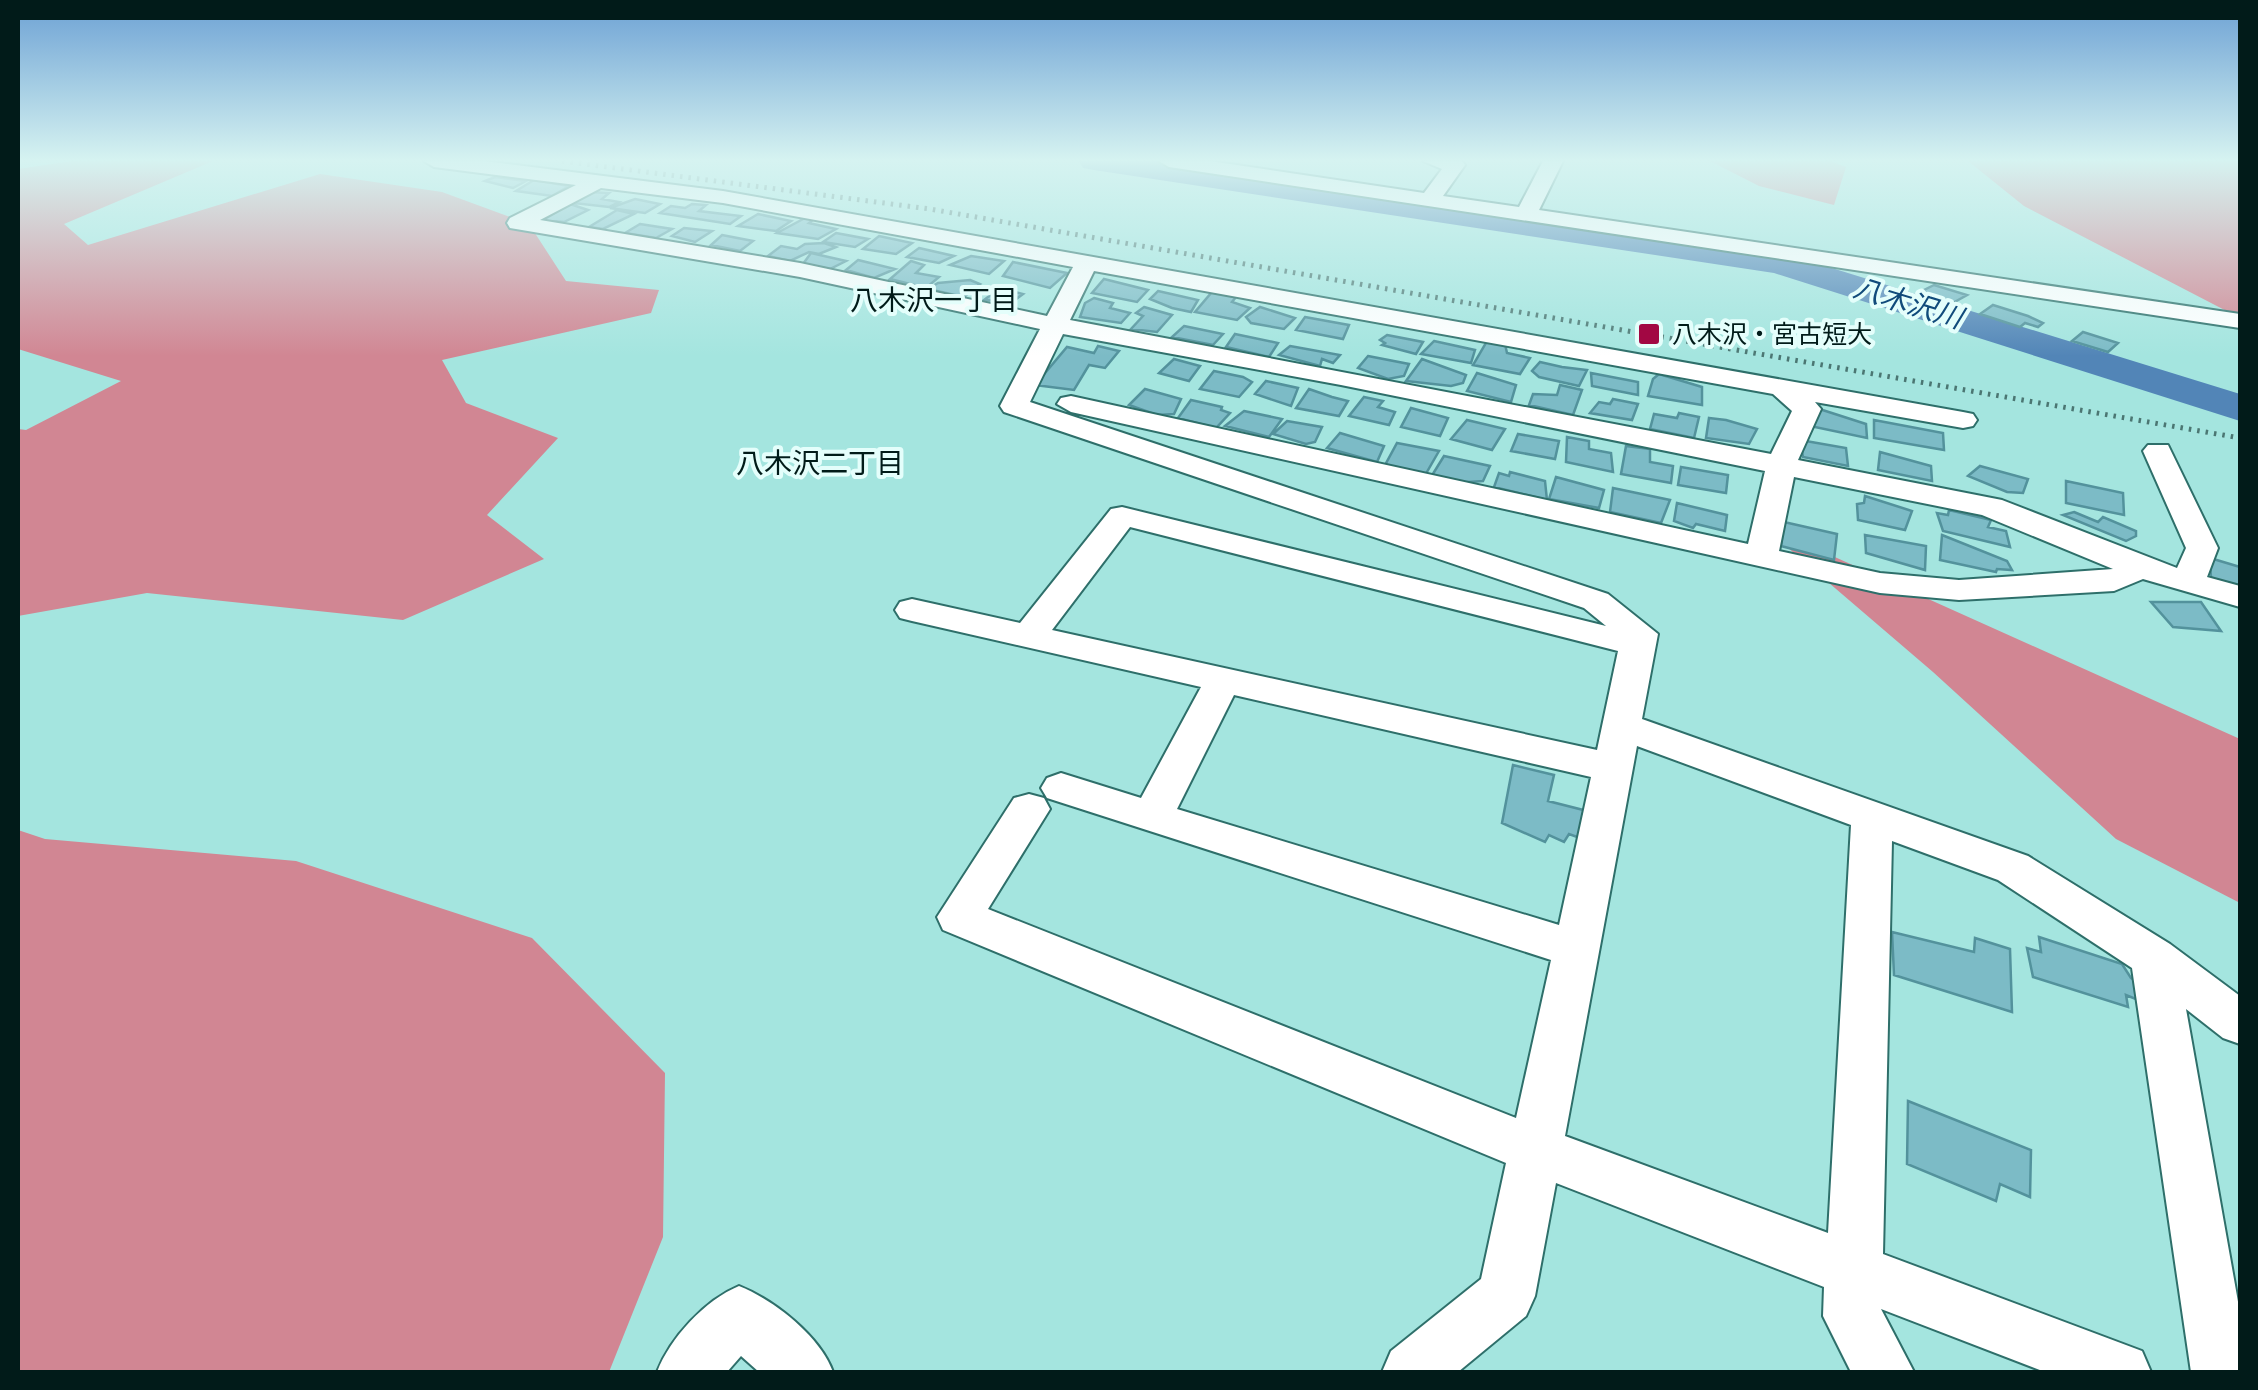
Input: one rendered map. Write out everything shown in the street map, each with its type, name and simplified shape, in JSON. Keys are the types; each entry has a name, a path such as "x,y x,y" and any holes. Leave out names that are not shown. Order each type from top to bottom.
{"street":[{"path":"541,226 800,270 1054,325 1991,507 2140,568 2240,597"},
{"path":"884,226 1963,420"},
{"path":"1599,226 2240,322"},
{"path":"1086,262 1014,406 1596,600 1640,634 1506,1296 1412,1372"},
{"path":"1761,558 1782,464 1807,408 1778,385"},
{"path":"1021,393 1880,584 1959,590 2114,581 2140,568"},
{"path":"2158,451 2202,548 2188,582"},
{"path":"1029,636 1122,516 1638,645"},
{"path":"912,610 1613,768"},
{"path":"1154,814 1223,680"},
{"path":"1622,726 2014,868 2154,958 2240,1023"},
{"path":"1576,949 1154,814 1045,798 959,917 1535,1150 2121,1372"},
{"path":"1872,815 1852,1316 1884,1372"},
{"path":"2154,958 2222,1372"},
{"path":"687,1372 739,1315 804,1372"}],"shaded area":[{"path":"18,226 66,226 88,245 151,226 530,226 566,281 659,290 651,313 442,360 466,403 558,438 487,515 544,559 403,620 147,593 18,616 18,429 26,430 121,381 18,349"},
{"path":"2062,226 2240,226 2240,318"},
{"path":"1759,523 2240,739 2240,903 2116,839 1933,672"},
{"path":"18,830 45,839 296,861 532,938 665,1073 663,1237 609,1372 18,1372"}],"building":[{"path":"637,226 672,229 656,238 625,233"},
{"path":"738,226 784,226 776,231"},
{"path":"790,226 836,229 818,239 777,233"},
{"path":"684,228 712,231 695,242 672,236"},
{"path":"836,233 868,239 855,247 823,242"},
{"path":"722,235 753,241 740,251 711,245"},
{"path":"879,236 912,243 896,254 863,249"},
{"path":"805,244 836,247 819,254 809,252 790,261 768,256 781,246 797,249"},
{"path":"919,248 954,256 939,263 907,257"},
{"path":"811,253 846,261 830,269 803,264"},
{"path":"971,256 1004,261 989,274 950,265"},
{"path":"858,260 895,269 874,278 846,270"},
{"path":"911,261 924,265 916,273 939,277 926,288 890,279"},
{"path":"1013,262 1067,273 1050,288 1003,276"},
{"path":"1104,279 1148,290 1137,302 1092,293"},
{"path":"970,280 980,284 964,297 928,289 938,283"},
{"path":"1934,285 1967,295 1951,304 1918,293"},
{"path":"1000,288 1023,294 1012,302 984,300"},
{"path":"1158,291 1198,300 1191,312 1172,308 1150,299"},
{"path":"1212,292 1236,297 1232,302 1250,308 1237,320 1195,312"},
{"path":"1094,298 1113,303 1110,308 1130,313 1121,323 1080,317 1085,303"},
{"path":"1993,305 2043,323 2038,327 2025,323 2020,327 1980,314"},
{"path":"1144,307 1172,315 1157,332 1131,329 1143,316 1136,313"},
{"path":"1260,307 1295,318 1284,329 1251,323 1246,317"},
{"path":"1305,317 1349,325 1343,339 1296,330"},
{"path":"1184,326 1223,334 1213,345 1172,337"},
{"path":"2083,332 2118,343 2108,352 2072,341"},
{"path":"1235,334 1278,343 1269,357 1226,347"},
{"path":"1387,335 1423,342 1416,354 1382,345 1385,343 1380,340"},
{"path":"1434,341 1475,350 1471,363 1421,354"},
{"path":"1487,341 1505,344 1507,353 1530,358 1520,374 1473,365"},
{"path":"1098,346 1119,351 1105,368 1089,365 1074,390 1035,385 1067,347 1094,353"},
{"path":"1290,346 1340,355 1333,363 1322,359 1320,366 1279,355"},
{"path":"1368,356 1409,364 1404,376 1388,379 1358,368"},
{"path":"1174,359 1200,366 1189,381 1159,373"},
{"path":"1422,359 1466,375 1463,383 1451,386 1406,381"},
{"path":"1540,362 1587,370 1579,386 1539,377 1532,371"},
{"path":"1214,371 1252,382 1239,397 1200,389"},
{"path":"1477,373 1516,385 1511,402 1467,391"},
{"path":"1591,373 1638,382 1638,395 1592,386"},
{"path":"1659,374 1702,387 1702,405 1648,396 1653,379"},
{"path":"1266,381 1298,388 1291,406 1255,394"},
{"path":"1560,385 1582,390 1573,415 1529,405 1533,394 1557,395"},
{"path":"1145,389 1181,399 1174,414 1157,415 1129,405"},
{"path":"1309,389 1348,401 1339,416 1296,408"},
{"path":"1364,397 1383,401 1378,407 1395,412 1389,425 1349,416"},
{"path":"1613,399 1638,404 1632,420 1590,413 1599,402 1610,404"},
{"path":"1191,400 1222,407 1230,413 1216,428 1178,418"},
{"path":"1807,405 1866,424 1867,438 1810,426"},
{"path":"1411,408 1448,418 1440,436 1401,427"},
{"path":"1244,411 1282,419 1269,437 1225,426"},
{"path":"1679,413 1699,417 1694,438 1650,429 1654,414 1677,418"},
{"path":"1709,418 1757,429 1749,444 1706,438"},
{"path":"1467,420 1505,429 1492,450 1451,439"},
{"path":"1874,420 1943,433 1944,450 1874,438"},
{"path":"1287,421 1322,427 1315,442 1306,444 1273,434"},
{"path":"1340,433 1384,446 1377,462 1327,448"},
{"path":"1518,434 1559,441 1555,459 1511,451"},
{"path":"1567,437 1589,441 1589,449 1611,453 1613,472 1566,462"},
{"path":"1800,440 1846,448 1848,466 1803,457"},
{"path":"1397,443 1439,451 1424,477 1384,467"},
{"path":"1626,446 1650,449 1650,462 1673,466 1671,483 1621,474"},
{"path":"1880,452 1931,466 1932,481 1878,470"},
{"path":"1444,456 1490,466 1483,481 1454,483 1431,477"},
{"path":"1980,466 2028,479 2023,493 2007,492 1968,476"},
{"path":"1681,467 1728,475 1726,493 1678,485"},
{"path":"1510,472 1545,481 1547,500 1494,487 1499,473 1509,476"},
{"path":"1556,477 1604,490 1599,508 1549,499"},
{"path":"2066,481 2123,493 2124,515 2066,503"},
{"path":"1613,488 1670,500 1661,523 1610,512"},
{"path":"1865,496 1912,511 1905,530 1858,520 1857,504 1864,503"},
{"path":"1677,503 1727,515 1725,531 1696,524 1693,528 1674,521"},
{"path":"1949,510 1991,520 1988,527 2006,531 2010,547 1943,531 1937,513 1948,515"},
{"path":"2074,512 2098,522 2103,517 2136,531 2136,536 2126,541 2063,515"},
{"path":"1784,522 1837,534 1834,560 1781,546"},
{"path":"1865,535 1926,546 1925,570 1866,553"},
{"path":"1942,535 2007,561 2012,570 1996,572 1940,560"},
{"path":"2210,558 2240,567 2240,588 2211,579"},
{"path":"2151,602 2201,602 2221,631 2173,627"},
{"path":"1513,765 1554,775 1548,801 1603,815 1580,838 1569,834 1564,842 1549,835 1545,842 1502,823"},
{"path":"1892,932 1974,952 1975,938 2010,949 2012,1012 1894,975"},
{"path":"2039,937 2122,964 2131,978 2145,986 2148,1004 2126,995 2128,1007 2033,977 2027,948 2041,952"},
{"path":"1908,1101 2031,1150 2030,1197 2000,1184 1996,1201 1907,1164"}],"waterway":[{"name":"八木沢川","path":"1530,226 1780,263 2240,408"}],"railway":[{"path":"1026,226 2240,438"}],"place":[{"name":"八木沢・宮古短大","path":"1649,334"}],"district":[{"name":"八木沢一丁目","path":"934,300"},
{"name":"八木沢二丁目","path":"820,463"}]}
